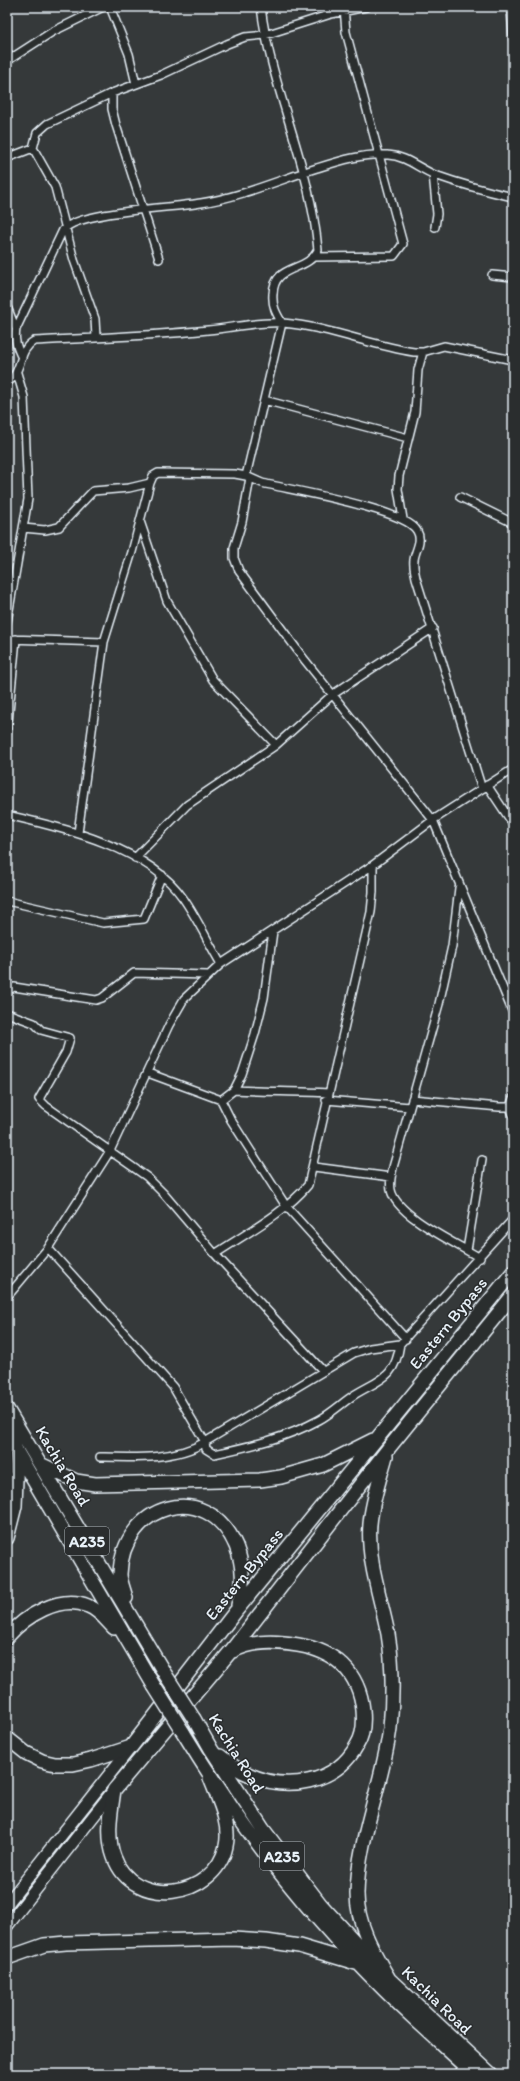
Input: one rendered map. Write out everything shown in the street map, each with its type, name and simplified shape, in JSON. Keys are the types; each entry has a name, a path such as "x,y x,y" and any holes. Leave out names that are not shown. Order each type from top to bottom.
{"highway":[{"name":"Eastern Bypass","path":"131,1747 236,1611 513,1272"},
{"name":"Eastern Bypass","path":"114,1790 231,1651 388,1449 513,1295"},
{"name":"Kachia Road","path":"7,1409 211,1749 281,1854 320,1905 461,2070 475,2074"},
{"name":"A235","path":"7,1431 17,1452 154,1686 210,1778"},
{"path":"40,1464 76,1481 95,1484 260,1480 300,1473 342,1456 378,1438"},
{"path":"388,1449 370,1524 373,1567 388,1636 391,1686 390,1728 383,1767 359,1865 357,1895 359,1913 370,1945 389,1984"},
{"path":"7,1538 15,1506 17,1452"},
{"path":"129,1611 120,1575 122,1559 128,1539 136,1527 149,1516 164,1509 180,1506 198,1509 214,1516 224,1525 233,1540 243,1570 243,1587 236,1611"},
{"path":"7,1637 16,1626 46,1608 75,1603 88,1606 101,1614 136,1655"},
{"path":"211,1749 234,1767 253,1776 278,1782 309,1782 324,1777 350,1757 358,1744 362,1732 364,1717 359,1688 352,1674 325,1652 309,1646 258,1642 245,1644 231,1651"},
{"path":"7,1738 26,1753 42,1761 55,1764 73,1764 91,1760 131,1747"},
{"path":"114,1790 110,1834 111,1846 121,1870 139,1885 153,1891 170,1893 185,1890 208,1876 216,1868 223,1856 226,1845 227,1830 210,1778"},
{"name":"Kachia Road","path":"210,1778 282,1878 331,1936 358,1964 389,1984 491,2074"},
{"path":"7,1958 38,1947 66,1943 233,1939 300,1946 358,1964"}],"main road":[{"name":"Eastern Bypass","path":"7,1904 131,1747"},
{"name":"Eastern Bypass","path":"7,1926 114,1790"}],"street":[{"path":"7,61 52,32 103,7"},
{"path":"110,7 129,54 136,84"},
{"path":"262,7 265,35 303,173 317,242 318,250 314,257"},
{"path":"96,337 95,319 74,260 55,187 33,148 37,133 47,124 112,93 161,75 236,40 265,35 344,9 366,7"},
{"path":"511,7 513,39"},
{"path":"344,9 346,32 403,244 400,251 394,256 314,257 279,276 275,282 272,302 274,311 282,323 248,477 242,522 234,548 234,558 239,571 332,696 433,820 513,1013"},
{"path":"112,93 112,109 116,124 159,259"},
{"path":"7,158 33,148"},
{"path":"22,358 15,341 16,329 63,230 71,223 117,212 216,200 338,162 380,155 401,158 433,174 468,186 513,197"},
{"path":"433,174 437,214 435,227"},
{"path":"492,275 513,277"},
{"path":"7,307 16,329"},
{"path":"7,383 17,373 28,345 34,342 208,330 245,324 282,323 312,327 406,351 423,352 444,346 513,360"},
{"path":"404,519 398,489 399,476 414,412 418,370 423,352"},
{"path":"7,622 28,499 24,397 17,373"},
{"path":"264,400 408,438"},
{"path":"78,833 104,642 150,484 153,476 158,474 235,474 248,477 262,483 366,507 404,519 412,524 418,532 420,543 414,559 414,566 485,787 513,824"},
{"path":"23,528 45,530 59,527 93,491 129,488 150,484"},
{"path":"460,497 513,523"},
{"path":"140,521 167,601 212,680 276,745"},
{"path":"134,858 187,805 276,745 332,696 433,628"},
{"path":"7,639 104,642"},
{"path":"7,733 16,639"},
{"path":"7,1296 48,1248 110,1151 148,1073 169,1025 184,999 207,975 221,964 372,864 433,820 513,769"},
{"path":"7,815 78,833 134,858 162,875 183,897 221,964"},
{"path":"215,1254 286,1206 298,1197 308,1185 314,1166 327,1096 371,912 373,892 372,864"},
{"path":"7,901 103,923 128,922 144,919 162,875"},
{"path":"460,886 451,953 439,1004 391,1177 391,1190 395,1201 406,1212 480,1258"},
{"path":"221,1100 234,1090 242,1074 255,1034 264,998 273,931"},
{"path":"7,991 14,987 96,1000 102,998 134,973 207,975"},
{"path":"7,1013 34,1023 41,1030 70,1038 66,1052 39,1099 151,1181 215,1254 323,1371"},
{"path":"148,1073 221,1100 231,1120 286,1206 406,1339"},
{"path":"234,1090 262,1092 281,1090 410,1107"},
{"path":"513,1098 510,1107 513,1115"},
{"path":"412,1099 510,1107"},
{"path":"468,1250 482,1160"},
{"path":"314,1166 391,1177"},
{"path":"100,1457 126,1458 173,1454 195,1448 270,1405 354,1353 370,1348 400,1344 480,1258 513,1219"},
{"path":"48,1248 173,1387 205,1442 206,1449 214,1454 286,1436 314,1423 353,1396 390,1375 398,1358 400,1344"}]}
